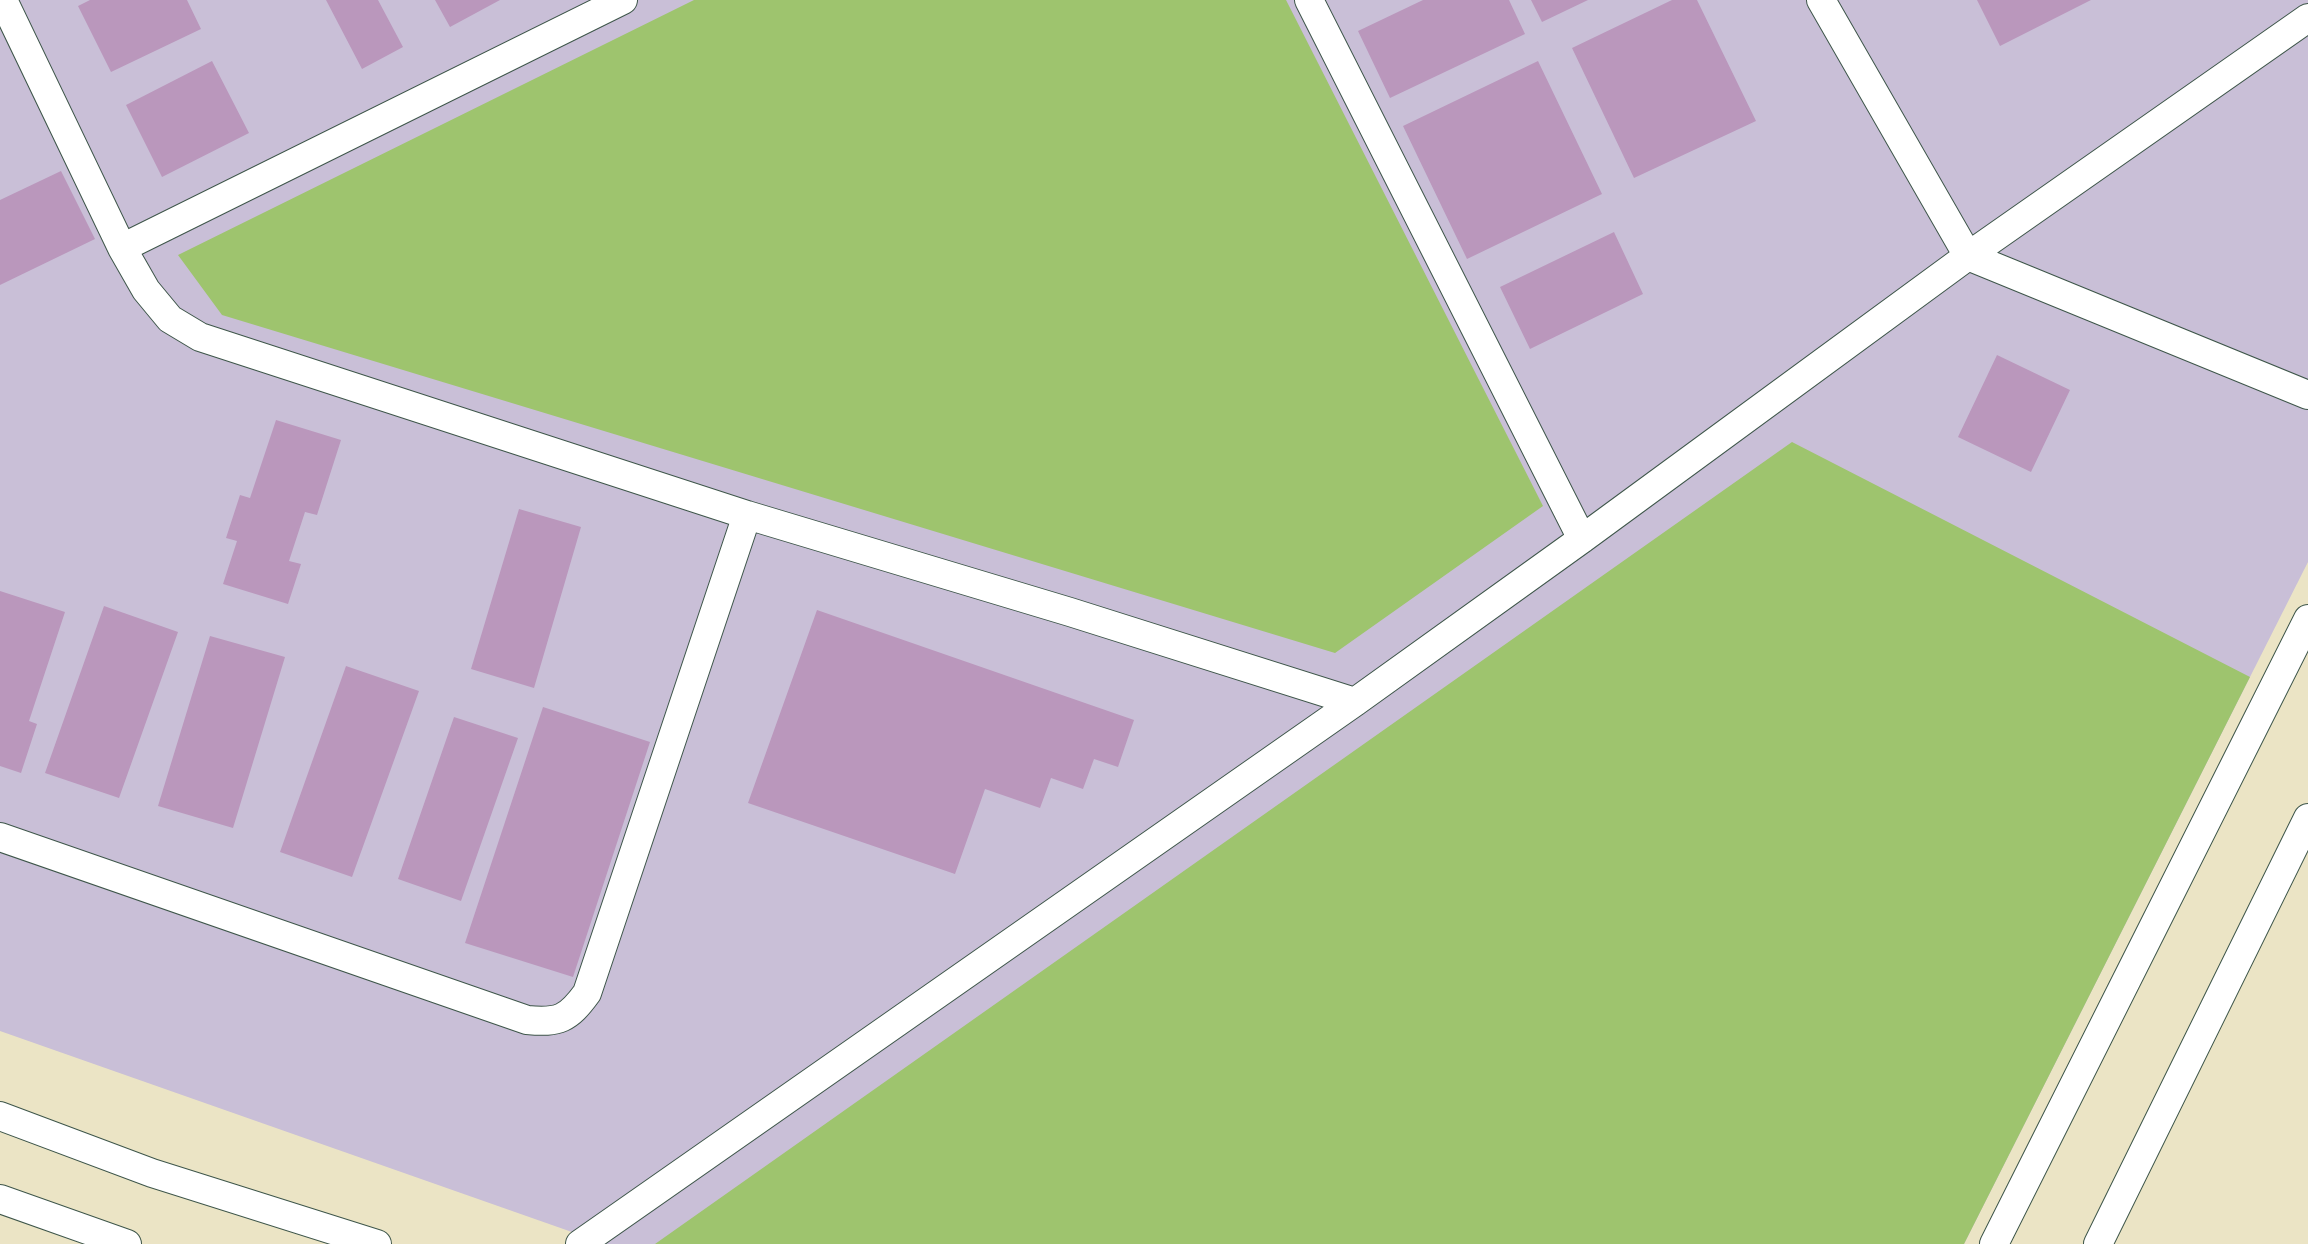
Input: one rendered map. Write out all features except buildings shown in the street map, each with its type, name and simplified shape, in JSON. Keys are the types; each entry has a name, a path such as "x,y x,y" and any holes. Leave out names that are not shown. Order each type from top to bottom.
{"street":[{"path":"3,0 122,248 146,290 170,318 200,337 747,515 1079,615 1355,702"},
{"path":"122,248 622,0"},
{"path":"1309,0 1582,538"},
{"path":"1821,0 1968,256 2308,394"},
{"path":"580,1244 1355,702 1968,256 2308,18"},
{"path":"0,837 527,1020 546,1022 563,1019 574,1011 588,993 747,515"},
{"path":"1994,1244 2308,619"},
{"path":"2098,1244 2308,818"},
{"path":"0,1116 152,1173 377,1244"},
{"path":"0,1199 127,1244"}],"shaded area":[{"path":"0,0 2308,0 2308,562 1964,1244 606,1244 0,1031"}],"green space":[{"path":"694,0 1286,0 1543,506 1335,653 222,315 178,255"},
{"path":"1792,442 2250,677 1964,1244 655,1244"}]}
